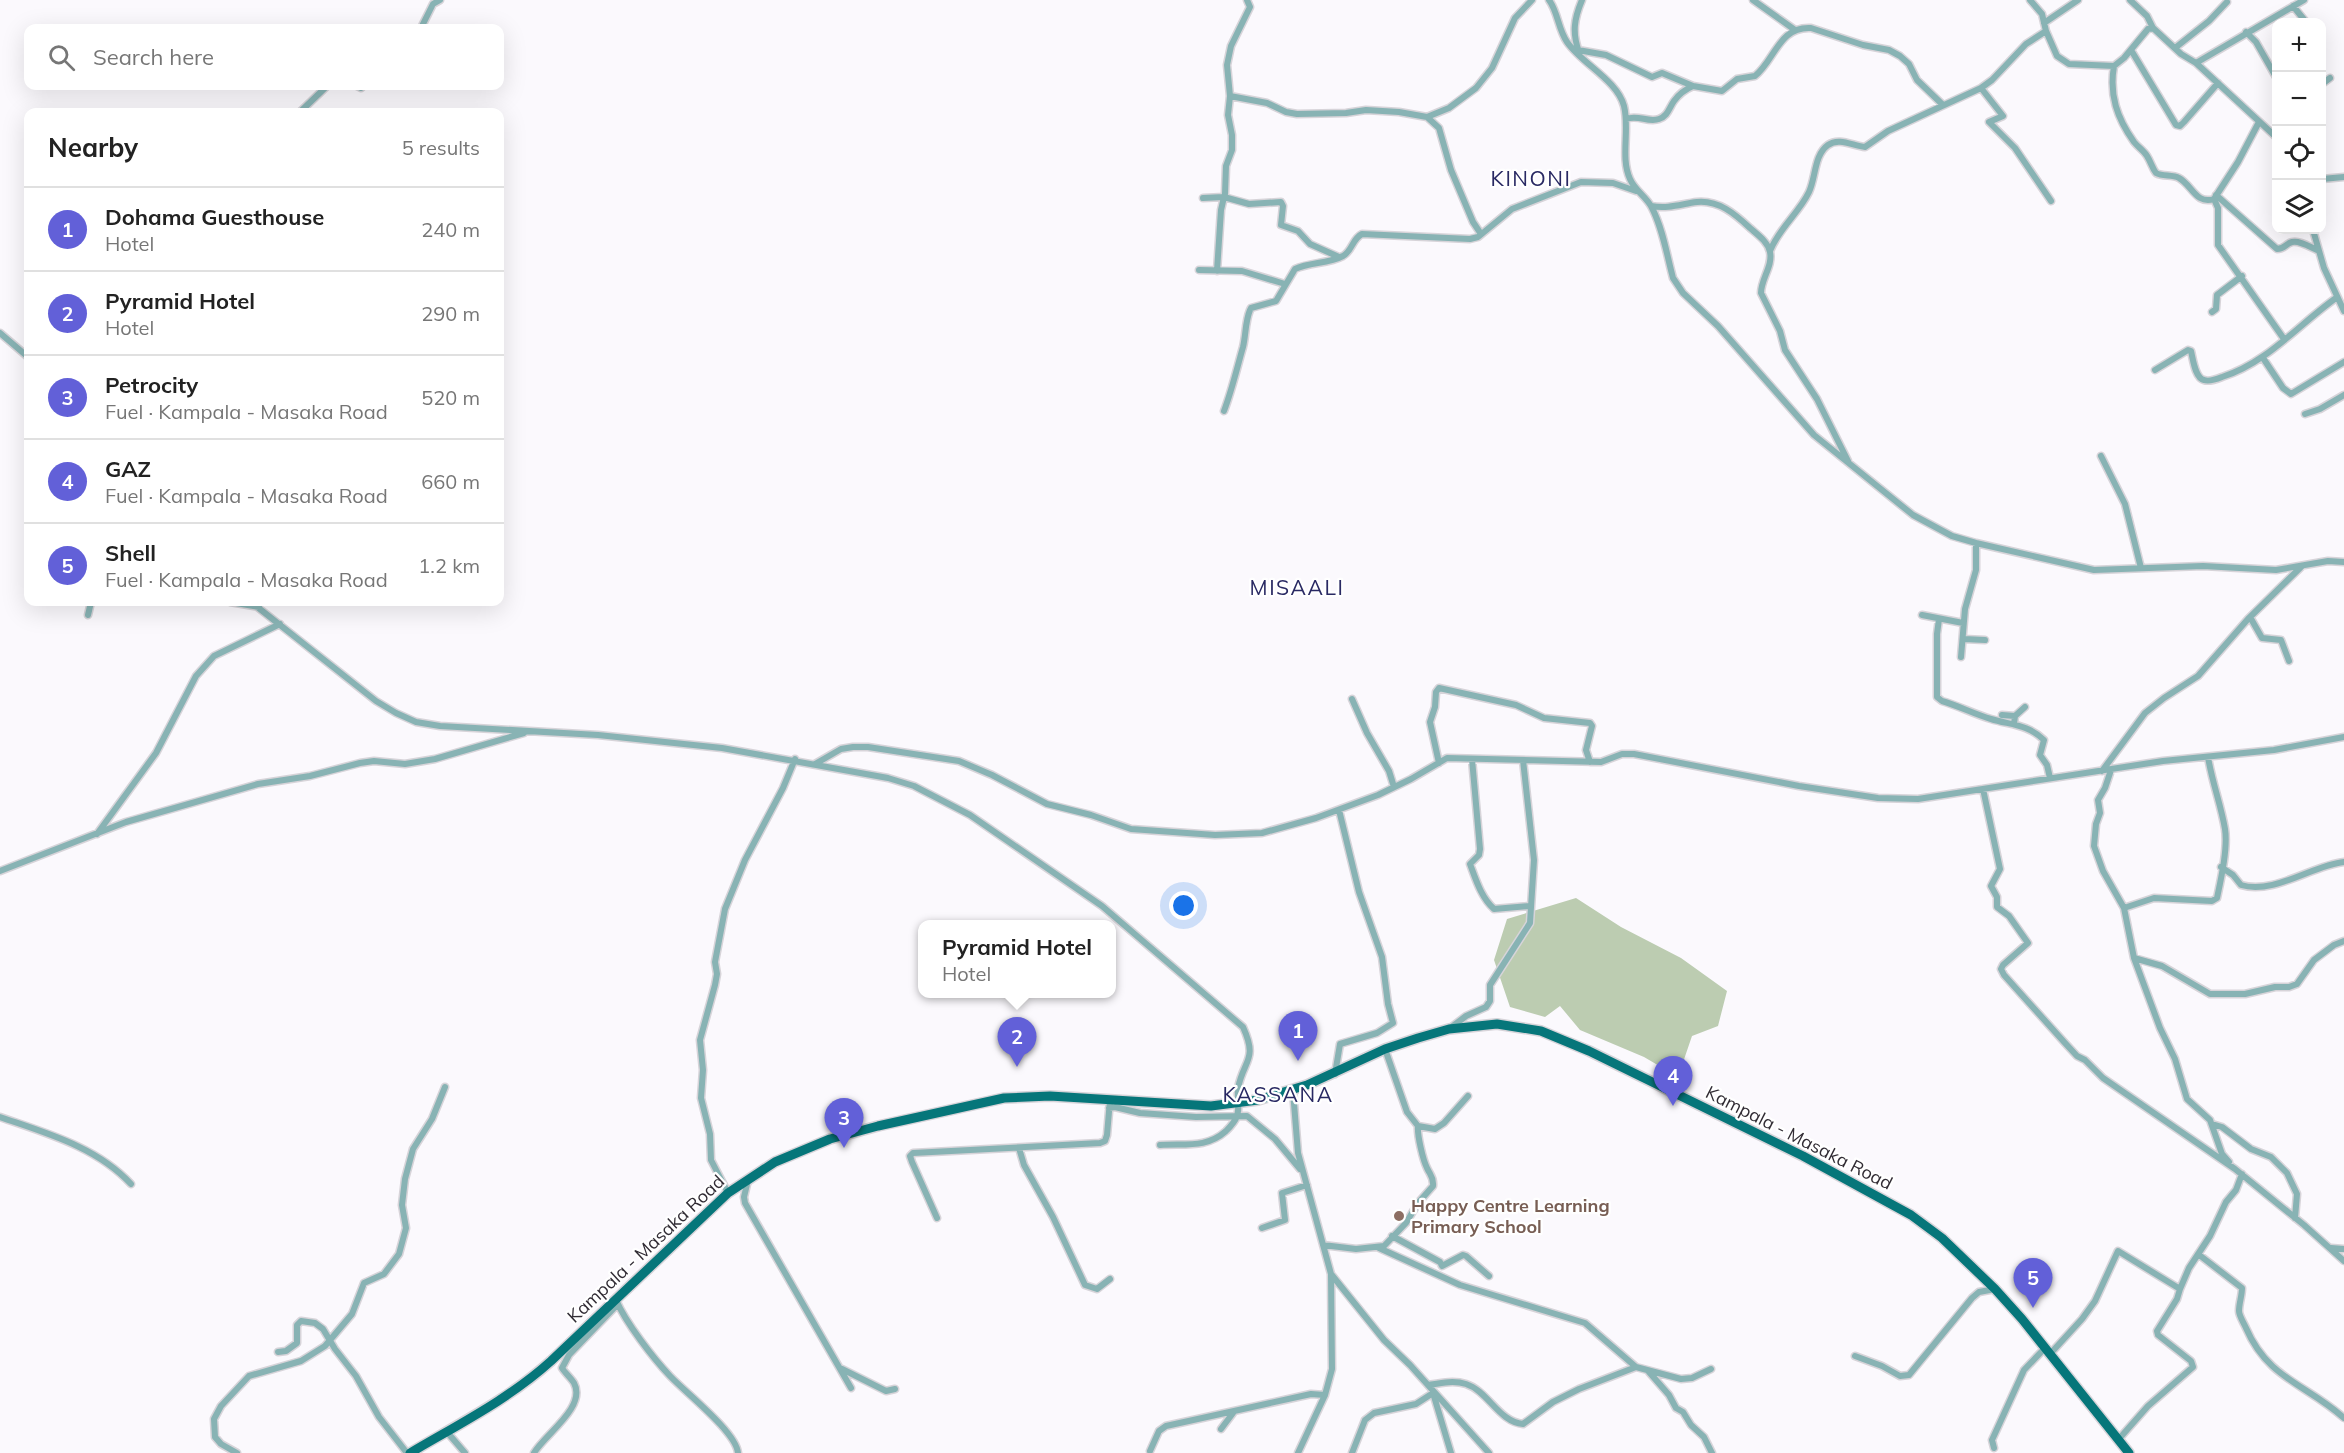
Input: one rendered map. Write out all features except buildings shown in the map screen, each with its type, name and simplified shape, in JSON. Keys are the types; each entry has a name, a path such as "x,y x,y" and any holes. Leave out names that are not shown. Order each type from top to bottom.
{"main road":[{"name":"Kampala - Masaka Road","path":"409,1453 493,1406 531,1378 617,1302 728,1193 775,1162 830,1139 1004,1098 1039,1096 1109,1104 1211,1106 1238,1104 1293,1090 1335,1074 1385,1049 1449,1029 1497,1024 1525,1027 1563,1039 1803,1156 1897,1206 1942,1238 1995,1289 2048,1351 2129,1453"}],"street":[{"path":"422,24 433,4 440,0"},
{"path":"1217,271 1226,166 1232,150 1228,115 1230,96 1227,65 1231,46 1249,3 1257,0"},
{"path":"1427,117 1449,108 1476,88 1492,68 1515,18 1532,0"},
{"path":"1549,0 1554,7 1566,40 1581,58 1620,95 1626,119 1626,168 1636,191 1652,206 1673,278 1678,287 1718,326 1814,435 1881,491 1926,524 1976,543 2094,570 2203,566 2276,570 2328,561 2344,562"},
{"path":"1581,58 1574,39 1574,27 1582,0"},
{"path":"1753,0 1795,30"},
{"path":"2030,0 2037,6 2057,56 2064,63 2114,66"},
{"path":"2044,23 2078,0"},
{"path":"2130,0 2175,48 2196,63 2272,133"},
{"path":"2196,63 2304,0"},
{"path":"2175,48 2209,21 2227,2"},
{"path":"2293,6 2303,18"},
{"path":"2153,27 2148,29 2114,66 2111,82 2113,102 2121,120 2134,142 2147,156 2159,175 2180,178 2199,198 2208,200 2215,197 2238,162 2259,122"},
{"path":"1578,50 1606,55 1652,77 1662,73 1693,86 1722,90 1737,80 1755,76 1780,42 1795,30 1810,28 1863,45 1889,50 1900,56 1909,64 1917,80 1943,105"},
{"path":"1849,464 1817,399 1785,350 1780,331 1761,293 1775,238 1808,193 1818,158 1828,145 1839,141 1865,147 1888,131 1981,88 1992,80 2026,44 2046,32"},
{"path":"2247,32 2256,42 2274,72"},
{"path":"2131,50 2176,125 2180,126 2218,83"},
{"path":"2326,81 2330,78"},
{"path":"1626,119 1634,116 1648,120 1660,119 1668,113 1680,94 1693,86"},
{"path":"1981,88 2003,116 1989,122 2016,148 2051,201"},
{"path":"304,108 323,90"},
{"path":"1230,96 1274,105 1286,112 1297,114 1346,113 1366,110 1427,117 1439,128 1451,170 1473,222 1482,234"},
{"path":"2326,179 2344,177"},
{"path":"1224,411 1239,363 1245,325 1251,308 1276,301 1295,269 1346,255 1352,248 1354,240 1362,234 1470,239 1482,234 1512,208 1581,182 1613,183 1636,191"},
{"path":"1203,198 1224,197 1250,204 1281,202 1283,204 1281,225 1298,231 1310,244 1339,257"},
{"path":"2215,197 2277,249 2296,242 2317,250"},
{"path":"2215,197 2218,208 2218,245 2242,276 2284,339"},
{"path":"1652,206 1667,208 1698,202 1725,207 1764,240 1770,251"},
{"path":"2314,234 2317,250 2336,298 2344,311"},
{"path":"1199,270 1242,271 1285,284"},
{"path":"2211,312 2217,308 2217,295 2242,276"},
{"path":"2155,369 2189,350 2200,377 2204,380 2241,371 2263,358 2336,298"},
{"path":"0,333 24,354"},
{"path":"2263,358 2283,388 2291,394 2344,362"},
{"path":"2305,414 2320,409 2344,395"},
{"path":"2101,456 2125,504 2141,568"},
{"path":"1961,657 1965,609 1975,579 1976,543"},
{"path":"2102,771 2145,713 2163,698 2198,676 2250,617 2302,565"},
{"path":"88,615 90,606"},
{"path":"249,606 259,608"},
{"path":"256,606 376,701 416,722 440,726 664,741 795,759 888,778 939,798 997,833 1102,906 1243,1027 1251,1056 1238,1088 1238,1115 1216,1139 1205,1144 1160,1145"},
{"path":"1922,615 1963,623"},
{"path":"2250,617 2262,638 2281,640 2289,661"},
{"path":"1939,620 1936,697 1992,720 2014,724 2044,740 2040,755 2047,765 2050,778"},
{"path":"97,835 156,753 196,676 214,656 280,624"},
{"path":"1964,639 1985,640"},
{"path":"1439,763 1430,722 1435,707 1436,692 1439,688 1516,705 1548,718 1590,723 1592,726 1586,753 1590,762"},
{"path":"1352,699 1367,733 1389,771 1394,787"},
{"path":"2014,724 2015,716 2025,707"},
{"path":"2002,715 2015,716"},
{"path":"0,871 152,814 258,784 310,776 368,762 405,764 435,759 527,732"},
{"path":"815,764 841,750 853,747 868,747 959,761 983,770 1047,804 1091,815 1131,829 1215,836 1262,834 1339,810 1394,787 1452,757 1601,762 1622,754 1634,754 1798,786 1878,798 1918,799 2163,761 2274,750 2344,737"},
{"path":"2124,908 2154,898 2214,901 2220,883 2226,847 2225,829 2211,778 2208,757"},
{"path":"728,1193 711,1160 710,1134 701,1098 703,1070 700,1040 715,985 717,974 715,962 725,909 745,860 783,788 795,759"},
{"path":"1472,759 1480,849 1479,855 1470,864 1484,897 1494,909 1529,906"},
{"path":"1449,1029 1460,1019 1486,1007 1490,1001 1490,985 1528,927 1531,914 1529,906 1534,860 1523,760"},
{"path":"2111,770 2098,800 2100,813 2096,824 2094,846 2103,871 2124,908 2134,958 2160,1028 2175,1059 2187,1099 2194,1107 2205,1113 2212,1124 2223,1154 2235,1169"},
{"path":"1983,789 2000,869 1991,886 1997,897 1997,907 2010,916 2028,943 2003,965 2001,969 2004,975 2077,1056 2085,1060 2103,1078 2235,1169 2344,1262"},
{"path":"1335,1074 1340,1044 1377,1033 1393,1023 1388,1004 1382,957 1359,892 1339,810"},
{"path":"2221,867 2233,875 2241,885 2250,887 2292,880 2333,863 2344,862"},
{"path":"2134,958 2162,966 2210,994 2245,994 2297,984 2314,960 2334,945 2344,941"},
{"path":"1379,1248 1385,1245 1406,1223 1418,1203 1433,1186 1432,1177 1425,1166 1418,1126 1407,1112 1385,1049"},
{"path":"237,1453 218,1442 214,1432 216,1414 229,1396 249,1376 301,1361 319,1351 352,1314 364,1283 384,1274 399,1254 406,1228 402,1205 405,1179 413,1149 432,1119 445,1087"},
{"path":"1293,1090 1298,1153 1331,1274 1333,1362 1325,1395 1298,1453"},
{"path":"1418,1126 1436,1129 1468,1096"},
{"path":"937,1218 912,1162 910,1156 913,1153 1103,1142 1107,1135 1109,1104 1140,1113 1196,1117 1247,1116 1275,1138 1303,1172"},
{"path":"0,1117 59,1138 105,1160 131,1184"},
{"path":"2212,1124 2222,1127 2251,1149 2271,1157 2287,1173 2297,1194 2295,1218"},
{"path":"1019,1148 1024,1165 1053,1217 1085,1285 1099,1288 1110,1279"},
{"path":"2118,1440 2148,1406 2193,1367 2191,1361 2158,1335 2157,1331 2177,1299 2180,1288 2217,1224 2226,1203 2236,1190 2241,1174"},
{"path":"748,1179 745,1203 850,1388"},
{"path":"1262,1228 1285,1220 1282,1193 1307,1185"},
{"path":"1392,1236 1431,1257 1442,1266 1467,1256 1489,1276"},
{"path":"1323,1245 1342,1248 1379,1248 1460,1285 1585,1323 1636,1367"},
{"path":"2330,1248 2344,1249"},
{"path":"1994,1448 1992,1440 2024,1370 2033,1359 2048,1351 2082,1319 2095,1301 2118,1251 2180,1288"},
{"path":"2198,1254 2242,1288 2239,1311 2250,1337 2266,1362 2273,1369 2331,1406 2344,1418"},
{"path":"1331,1274 1384,1340 1489,1453"},
{"path":"1855,1356 1882,1366 1900,1376 1909,1375 1972,1298 1979,1292 1995,1289"},
{"path":"534,1453 542,1440 567,1417 573,1404 576,1395 575,1384 562,1368 569,1355 617,1302 669,1375 730,1436 738,1453"},
{"path":"279,1352 286,1351 297,1343 297,1325 301,1321 315,1323 323,1329 356,1376 379,1417 409,1453"},
{"path":"1428,1385 1448,1382 1465,1384 1511,1420 1523,1424 1553,1402 1579,1389 1640,1366 1648,1371 1669,1395 1676,1408 1683,1412 1691,1425 1704,1437 1712,1453"},
{"path":"841,1369 886,1391 895,1389"},
{"path":"1648,1371 1682,1379 1692,1378 1711,1369"},
{"path":"1352,1453 1365,1420 1374,1413 1416,1404 1433,1393"},
{"path":"1433,1393 1450,1453"},
{"path":"1150,1451 1159,1431 1166,1426 1311,1394 1325,1395"},
{"path":"1221,1429 1234,1412"},
{"path":"447,1432 465,1453"}],"green space":[{"path":"1576,898 1621,927 1681,958 1727,991 1718,1026 1692,1036 1678,1077 1644,1057 1580,1030 1560,1006 1545,1017 1510,1007 1494,960 1507,919"}],"place":[{"name":"Dohama Guesthouse","path":"1298,1061"},
{"name":"Pyramid Hotel","path":"1017,1067"},
{"name":"GAZ","path":"1673,1106"},
{"name":"Petrocity","path":"844,1148"},
{"name":"Happy Centre Learning Primary School","path":"1399,1216"},
{"name":"Shell","path":"2033,1308"}],"district":[{"name":"KINONI","path":"1531,179"},
{"name":"MISAALI","path":"1297,588"},
{"name":"KASSANA","path":"1278,1095"}]}
